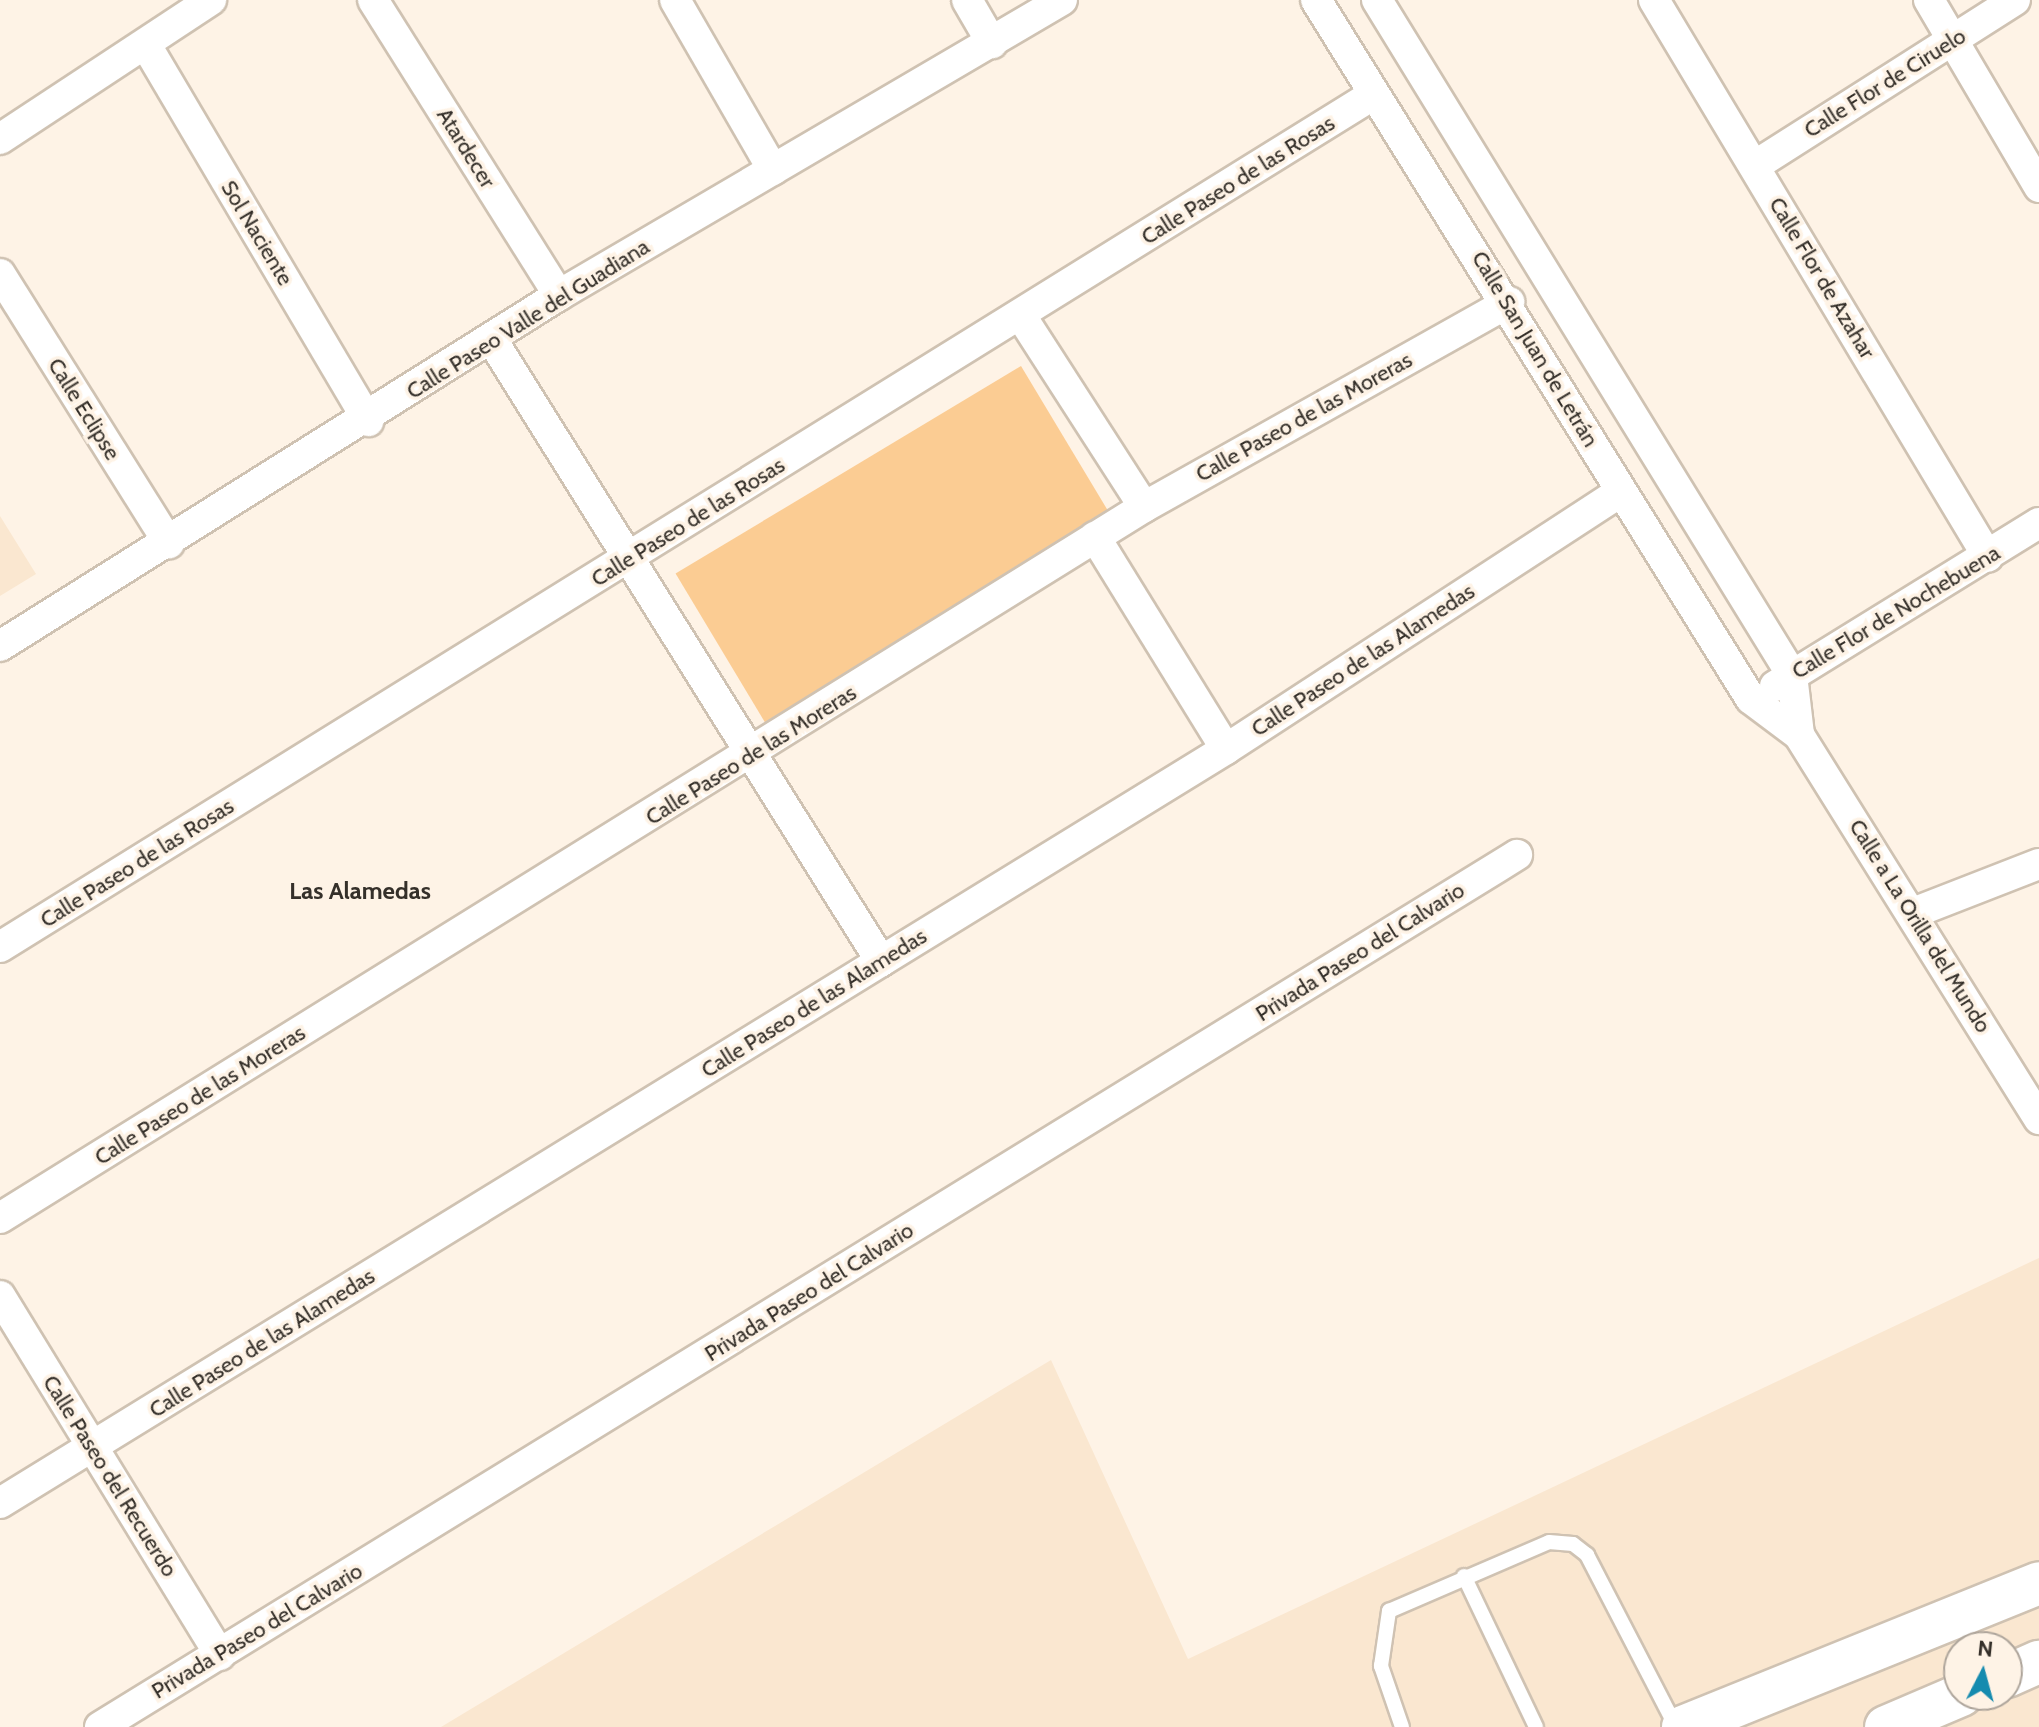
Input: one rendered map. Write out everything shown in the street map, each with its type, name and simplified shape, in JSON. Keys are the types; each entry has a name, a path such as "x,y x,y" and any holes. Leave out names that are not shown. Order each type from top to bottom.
{"main road":[{"path":"1683,1727 2039,1583"},
{"path":"1886,1727 1943,1703"}],"street":[{"path":"0,139 211,0"},
{"name":"Atardecer","path":"373,0 559,295"},
{"path":"675,0 773,170"},
{"path":"967,0 992,43"},
{"name":"Calle Paseo Valle del Guadiana","path":"0,646 368,421 559,295 1062,0"},
{"name":"Calle San Juan de Letrán","path":"1316,0 1509,302 1620,492 1751,699"},
{"path":"1377,0 1792,675"},
{"name":"Calle Flor de Azahar","path":"1654,0 1756,165 1988,557"},
{"path":"1929,0 2039,187"},
{"name":"Calle Flor de Ciruelo","path":"1756,165 2015,0"},
{"name":"Sol Naciente","path":"146,45 368,421"},
{"name":"Calle Paseo de las Rosas","path":"0,947 1021,316 1374,94"},
{"name":"Calle Eclipse","path":"0,274 169,543"},
{"name":"Calle Paseo de las Moreras","path":"0,1218 757,752 1144,507 1509,302"},
{"path":"1021,316 1144,507"},
{"path":"492,340 629,559 757,752 881,961"},
{"name":"Calle Paseo de las Alamedas","path":"0,1503 1226,749 1620,492"},
{"name":"Calle Flor de Nochebuena","path":"1751,699 1988,557 2039,523"},
{"path":"1095,537 1226,749"},
{"name":"Calle a La Orilla del Mundo","path":"1792,675 1799,735"},
{"name":"Calle a La Orilla del Mundo","path":"1751,699 1799,735 2039,1119"},
{"name":"Privada Paseo del Calvario","path":"100,1727 1517,855"},
{"path":"1913,913 2039,864"},
{"name":"Calle Paseo del Recuerdo","path":"0,1296 220,1655"}],"lane":[{"path":"1402,1727 1381,1666 1380,1632 1389,1611 1464,1576 1549,1542 1573,1544 1587,1555 1676,1727"},
{"path":"1464,1576 1536,1727"}],"shaded area":[{"path":"1021,366 1111,516 766,724 676,574"},
{"path":"0,516 36,574 0,596"},
{"path":"2039,1258 2039,1727 441,1727 1051,1360 1188,1659"}],"district":[{"name":"Las Alamedas","path":"360,891"}]}
